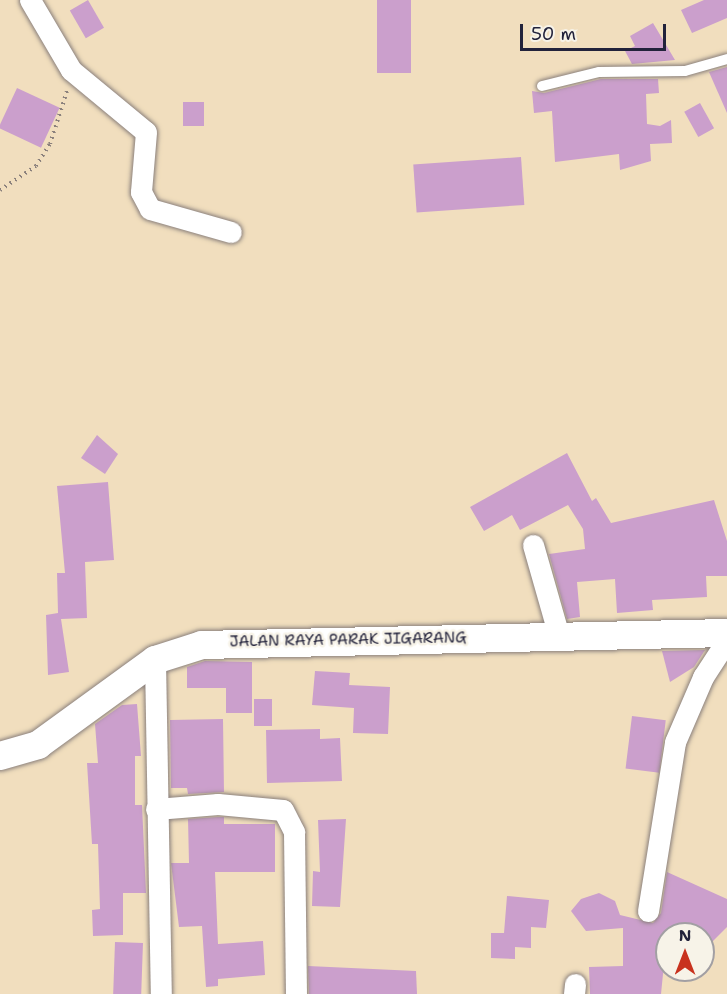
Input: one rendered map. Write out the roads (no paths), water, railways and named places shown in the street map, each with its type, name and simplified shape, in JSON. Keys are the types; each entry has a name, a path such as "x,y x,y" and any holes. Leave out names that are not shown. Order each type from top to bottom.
{"street":[{"path":"30,0 71,70 146,132 141,192 150,209 231,232"},
{"path":"533,545 559,636"},
{"name":"JALAN RAYA PARAK JIGARANG","path":"0,756 38,745 155,660 202,645 245,641 727,633"},
{"path":"648,911 675,742 703,677 727,640"},
{"path":"155,660 161,994"},
{"path":"156,809 218,804 283,810 294,832 296,994"}],"lane":[{"path":"542,86 599,72 685,71 727,59"}]}
